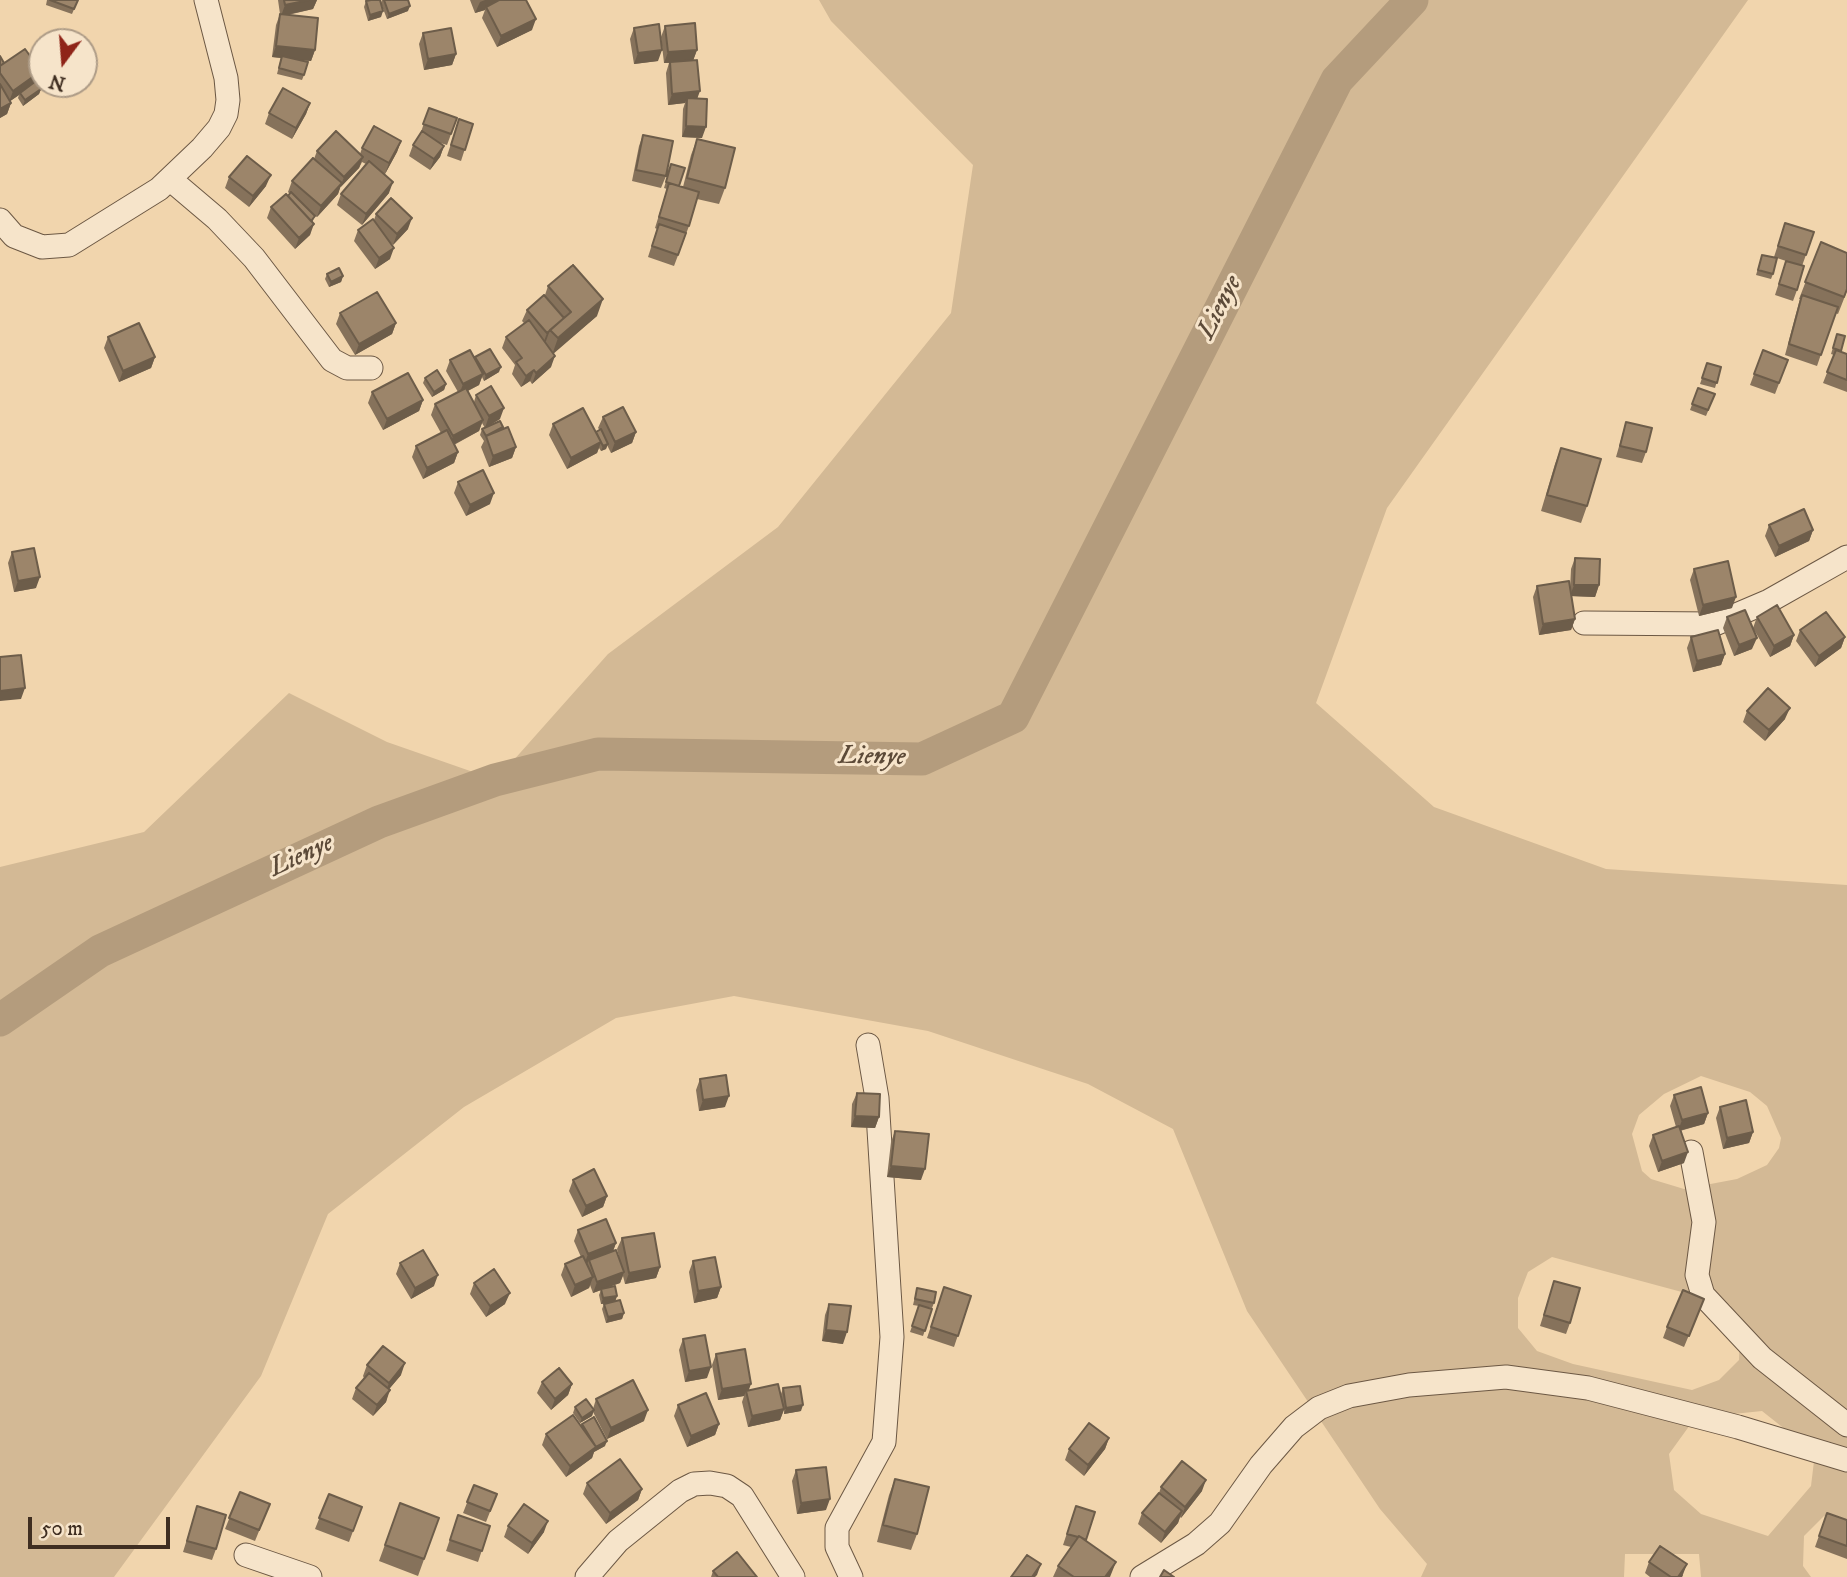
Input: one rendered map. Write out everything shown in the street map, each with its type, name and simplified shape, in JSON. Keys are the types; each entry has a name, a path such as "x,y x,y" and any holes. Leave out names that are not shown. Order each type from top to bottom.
{"street":[{"path":"0,220 14,236 42,247 69,245 171,180 202,148 226,114 226,78 206,0"},
{"path":"171,180 217,219 254,258 332,360 347,368 371,369"},
{"path":"1584,622 1715,624 1769,601 1847,557"},
{"path":"852,1577 837,1547 837,1528 884,1442 892,1337 877,1098 868,1045"},
{"path":"1691,1152 1704,1222 1697,1275 1703,1294 1762,1358 1847,1425"},
{"path":"1142,1577 1196,1544 1220,1522 1293,1427 1319,1408 1349,1396 1409,1385 1506,1377 1588,1388 1738,1427 1847,1460"},
{"path":"587,1577 618,1541 671,1498 694,1484 710,1483 727,1486 742,1496 793,1577"},
{"path":"246,1555 310,1577"}],"shaded area":[{"path":"819,0 1748,0 1387,508 1316,703 1434,807 1606,869 1847,885 1847,1523 1824,1516 1804,1536 1803,1566 1811,1577 1701,1577 1699,1554 1625,1554 1624,1577 1421,1577 1427,1564 1380,1509 1247,1311 1173,1129 1088,1084 928,1031 734,996 616,1018 464,1107 328,1214 261,1376 114,1577 0,1577 0,867 144,832 289,693 387,742 496,780 608,654 778,527 951,313 973,165 831,21","holes":["1701,1076 1750,1092 1767,1106 1781,1138 1779,1148 1767,1165 1737,1179 1684,1189 1651,1179 1642,1171 1632,1134 1639,1115 1664,1094","1552,1257 1730,1305 1740,1331 1739,1360 1719,1380 1692,1390 1573,1364 1537,1351 1518,1328 1518,1298 1528,1272","1762,1411 1815,1453 1811,1486 1768,1536 1701,1514 1674,1490 1669,1454 1695,1418"]}],"building":[{"path":"50,0 78,0 74,9"},
{"path":"284,0 309,0 285,5"},
{"path":"380,0 383,11 370,15 366,1"},
{"path":"384,0 408,0 410,6 389,14"},
{"path":"499,0 526,0 536,19 501,36 486,7"},
{"path":"280,14 318,18 315,50 276,46"},
{"path":"695,23 697,50 668,52 665,26"},
{"path":"659,24 662,50 638,53 634,28"},
{"path":"451,28 456,54 428,59 423,33"},
{"path":"25,49 28,53 28,80 13,91 0,73 0,66"},
{"path":"282,56 308,62 304,75 279,68"},
{"path":"697,60 700,91 672,94 670,62"},
{"path":"0,84 11,103 0,109"},
{"path":"28,87 28,98 25,100 20,93"},
{"path":"283,88 310,103 296,128 269,113"},
{"path":"687,98 707,99 706,127 686,126"},
{"path":"429,108 457,118 451,134 423,124"},
{"path":"459,119 473,124 465,150 451,145"},
{"path":"374,126 401,141 389,163 362,148"},
{"path":"336,131 363,157 344,177 317,151"},
{"path":"422,131 444,146 434,159 413,145"},
{"path":"643,135 673,141 666,176 636,170"},
{"path":"697,139 735,148 725,188 687,178"},
{"path":"247,156 271,175 253,196 229,177"},
{"path":"313,158 342,183 321,206 292,181"},
{"path":"369,161 393,182 366,214 341,194"},
{"path":"671,164 685,168 679,186 666,182"},
{"path":"669,183 699,192 689,226 659,217"},
{"path":"291,192 315,216 311,221 288,196"},
{"path":"286,194 314,224 299,238 271,207"},
{"path":"391,198 412,218 397,234 376,214"},
{"path":"373,219 394,248 379,258 358,230"},
{"path":"1785,223 1814,232 1806,255 1778,246"},
{"path":"659,224 686,233 678,255 652,246"},
{"path":"1821,242 1847,253 1847,289 1844,297 1805,282"},
{"path":"1762,255 1777,258 1773,274 1758,270"},
{"path":"1786,261 1804,266 1797,290 1779,284"},
{"path":"573,265 603,299 558,338 550,330 571,312 548,286"},
{"path":"339,268 343,276 331,282 327,274"},
{"path":"377,292 396,323 359,344 340,313"},
{"path":"544,295 564,318 547,333 527,310"},
{"path":"1802,295 1838,307 1821,355 1789,344"},
{"path":"529,320 555,356 536,373 534,370 526,376 516,362 522,358 506,337"},
{"path":"139,323 155,357 123,371 108,337"},
{"path":"1837,334 1845,336 1841,351 1833,348"},
{"path":"490,349 501,367 486,375 475,357"},
{"path":"470,350 483,374 463,384 450,360"},
{"path":"1763,350 1788,360 1779,383 1754,374"},
{"path":"1836,350 1847,354 1847,380 1827,372"},
{"path":"1707,363 1721,367 1717,383 1702,378"},
{"path":"437,370 446,384 434,392 425,378"},
{"path":"408,373 423,400 387,419 372,392"},
{"path":"491,386 504,408 489,416 476,395"},
{"path":"466,388 483,420 453,436 435,404"},
{"path":"1698,388 1715,394 1708,410 1692,404"},
{"path":"623,407 636,432 615,442 603,417"},
{"path":"583,408 601,442 571,458 553,424"},
{"path":"500,421 503,427 486,436 482,429"},
{"path":"1626,422 1652,428 1646,452 1620,446"},
{"path":"508,427 516,447 493,456 486,436"},
{"path":"601,429 608,444 603,446 596,432"},
{"path":"447,430 458,452 427,468 416,446"},
{"path":"1561,448 1601,459 1587,506 1547,495"},
{"path":"483,470 494,493 470,505 458,482"},
{"path":"1804,509 1813,530 1779,546 1769,525"},
{"path":"34,548 40,577 18,581 12,552"},
{"path":"1575,558 1600,559 1599,585 1574,585"},
{"path":"1728,561 1736,597 1703,605 1694,569"},
{"path":"1569,581 1575,619 1543,624 1537,586"},
{"path":"1777,605 1794,635 1774,646 1757,617"},
{"path":"1745,610 1757,638 1739,645 1727,617"},
{"path":"1826,612 1845,637 1819,656 1800,630"},
{"path":"1718,630 1725,654 1697,661 1691,637"},
{"path":"21,655 25,688 0,691 0,657"},
{"path":"1768,688 1790,708 1769,730 1747,711"},
{"path":"726,1075 729,1096 703,1100 700,1079"},
{"path":"1701,1087 1708,1113 1682,1120 1674,1095"},
{"path":"857,1093 880,1094 879,1117 855,1116"},
{"path":"1746,1100 1753,1132 1727,1138 1720,1107"},
{"path":"1679,1126 1688,1152 1662,1161 1653,1135"},
{"path":"895,1131 929,1134 925,1169 891,1166"},
{"path":"594,1169 607,1196 586,1206 573,1180"},
{"path":"606,1219 616,1243 588,1254 578,1230"},
{"path":"654,1233 660,1267 629,1273 622,1238"},
{"path":"423,1250 438,1275 415,1288 400,1263"},
{"path":"616,1250 624,1272 597,1282 589,1260"},
{"path":"583,1256 593,1277 575,1285 565,1264"},
{"path":"715,1257 721,1287 698,1291 693,1261"},
{"path":"494,1269 510,1293 490,1306 474,1283"},
{"path":"1554,1281 1580,1288 1570,1323 1544,1315"},
{"path":"615,1286 617,1296 603,1298 601,1289"},
{"path":"944,1287 971,1296 958,1336 931,1327"},
{"path":"917,1288 936,1292 934,1303 915,1299"},
{"path":"1683,1290 1704,1299 1689,1336 1667,1327"},
{"path":"620,1300 624,1313 608,1317 604,1304"},
{"path":"829,1304 851,1306 847,1332 826,1330"},
{"path":"919,1305 932,1309 925,1331 912,1326"},
{"path":"705,1335 711,1367 689,1371 683,1339"},
{"path":"383,1346 405,1363 389,1383 367,1365"},
{"path":"745,1349 751,1384 722,1389 716,1354"},
{"path":"559,1368 572,1384 555,1399 542,1382"},
{"path":"369,1373 390,1390 377,1405 356,1388"},
{"path":"633,1380 648,1410 611,1428 596,1399"},
{"path":"778,1384 784,1409 752,1416 746,1391"},
{"path":"800,1386 803,1405 786,1408 783,1388"},
{"path":"706,1393 719,1424 691,1436 678,1405"},
{"path":"586,1399 594,1410 582,1418 575,1407"},
{"path":"573,1415 596,1447 570,1466 546,1434"},
{"path":"594,1417 607,1441 596,1447 582,1424"},
{"path":"1089,1423 1109,1438 1088,1465 1069,1449"},
{"path":"620,1459 642,1489 610,1513 587,1483"},
{"path":"1182,1461 1206,1480 1185,1507 1161,1487"},
{"path":"826,1467 830,1499 801,1503 796,1470"},
{"path":"895,1479 929,1487 917,1534 883,1525"},
{"path":"474,1485 497,1494 490,1511 467,1502"},
{"path":"240,1492 270,1504 259,1530 229,1518"},
{"path":"1159,1493 1182,1511 1165,1532 1142,1513"},
{"path":"329,1494 362,1507 353,1531 319,1518"},
{"path":"400,1503 439,1518 424,1559 385,1545"},
{"path":"524,1504 548,1521 532,1543 508,1526"},
{"path":"197,1506 226,1515 216,1549 187,1541"},
{"path":"1076,1506 1095,1512 1086,1540 1067,1534"},
{"path":"1827,1513 1847,1520 1847,1546 1819,1536"},
{"path":"458,1515 490,1526 482,1551 450,1540"},
{"path":"1079,1536 1116,1562 1105,1577 1074,1577 1058,1566"},
{"path":"1660,1546 1687,1564 1678,1577 1671,1577 1649,1562"},
{"path":"737,1552 757,1577 718,1577 713,1571"},
{"path":"1027,1555 1041,1564 1032,1577 1011,1577"},
{"path":"1164,1570 1174,1577 1160,1577"}],"waterway":[{"name":"Lienye","path":"0,1020 100,951 379,822 495,780 598,754 922,759 1013,717 1337,80 1412,0"}]}
